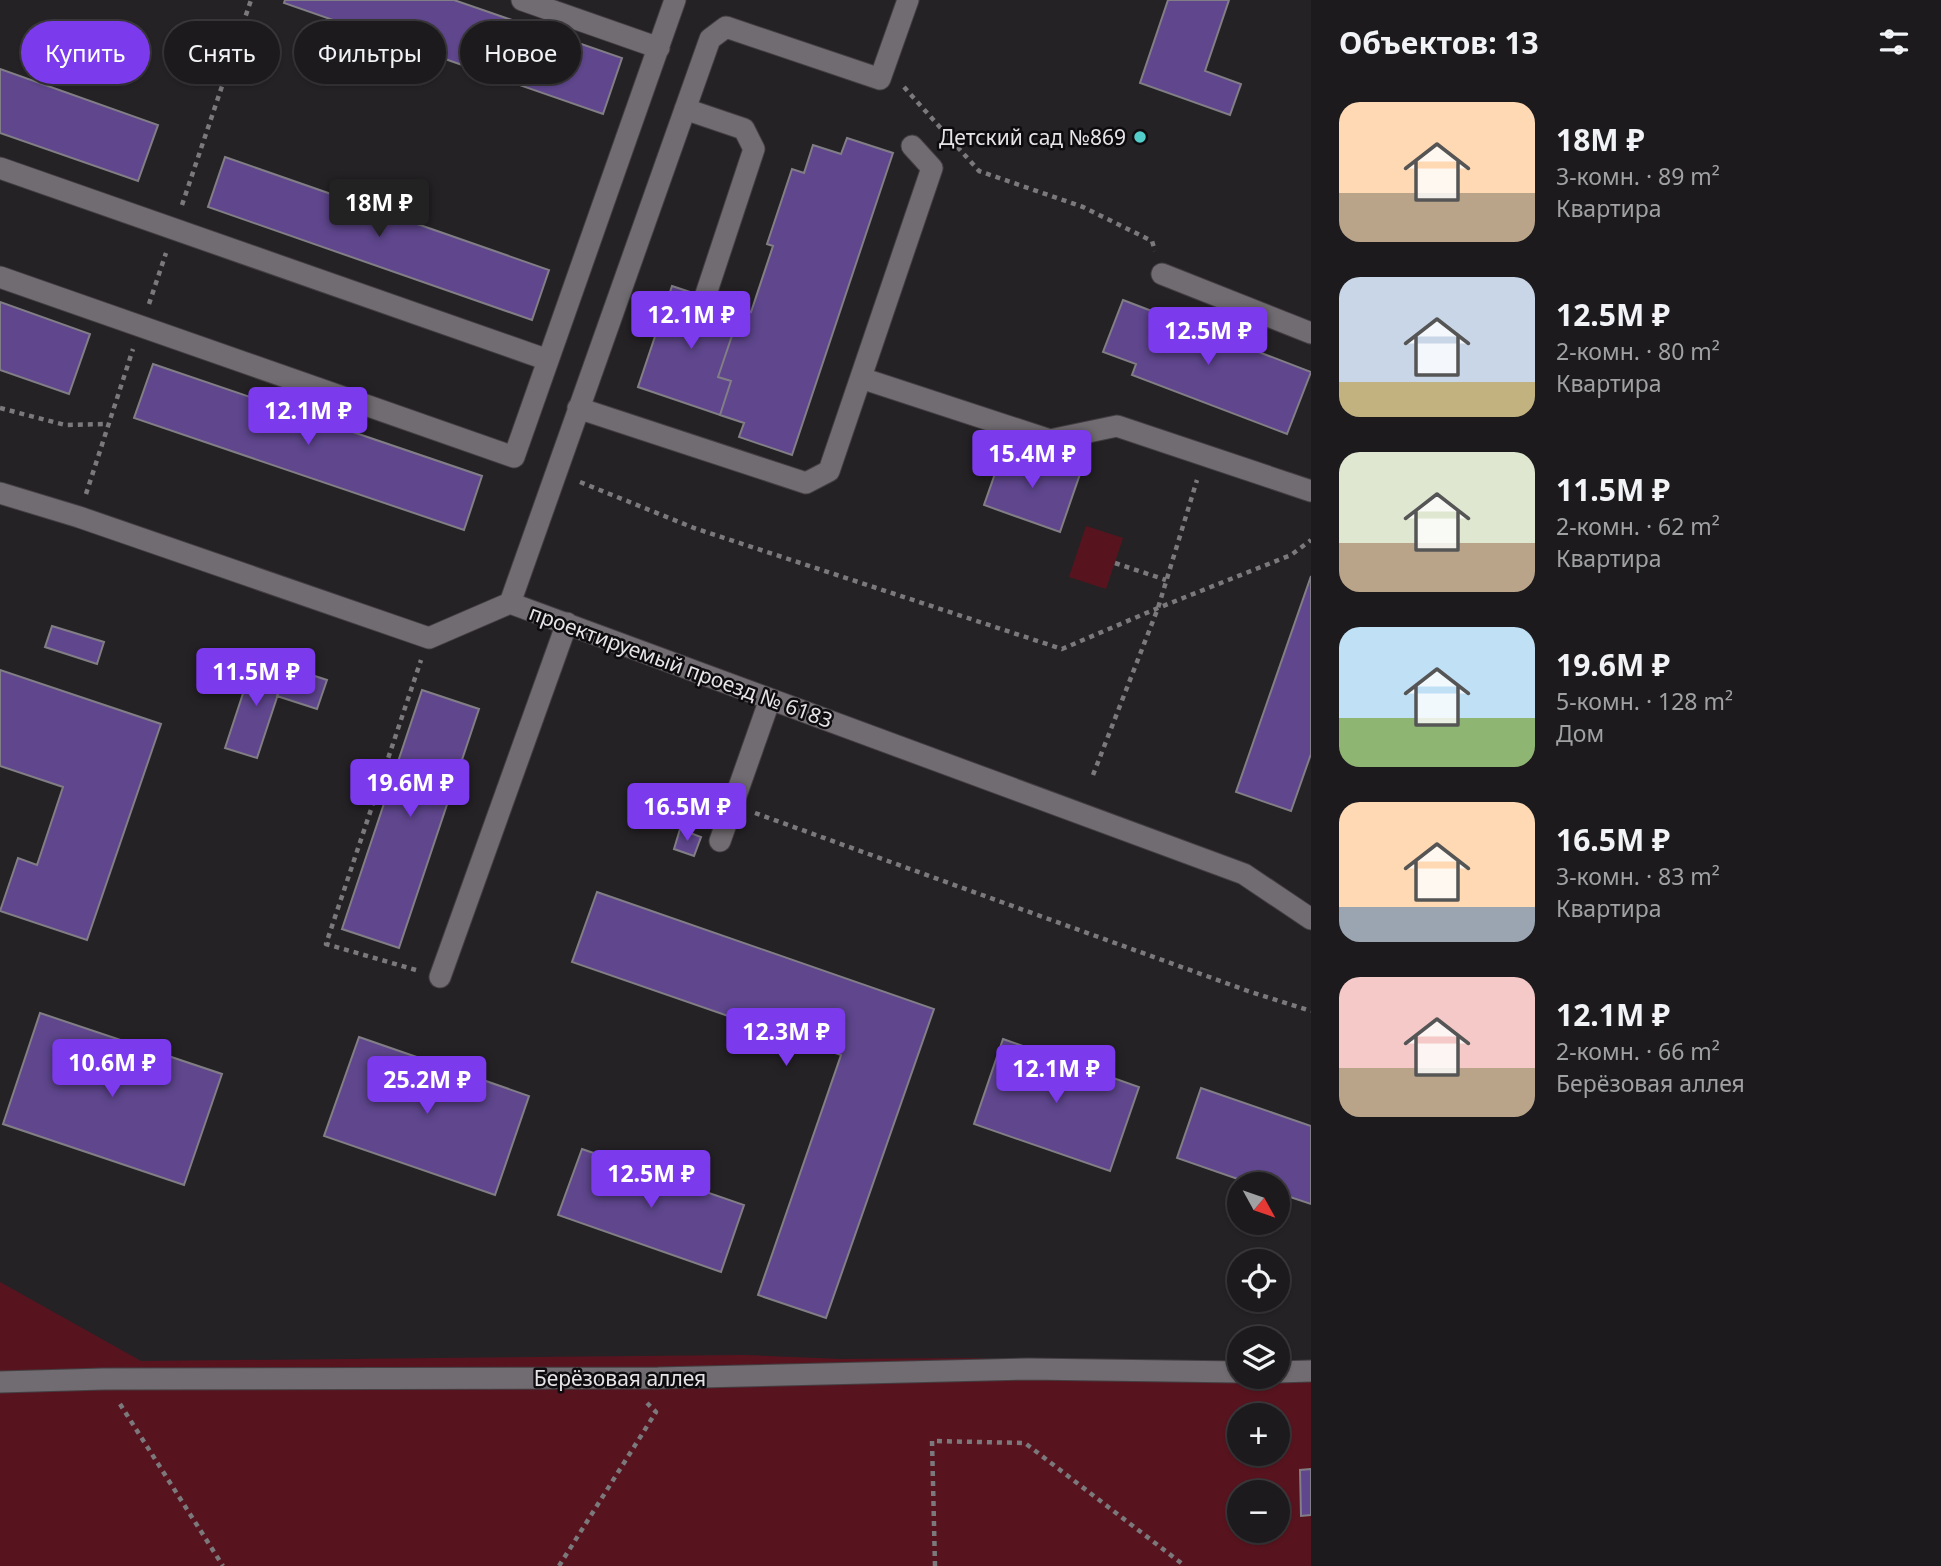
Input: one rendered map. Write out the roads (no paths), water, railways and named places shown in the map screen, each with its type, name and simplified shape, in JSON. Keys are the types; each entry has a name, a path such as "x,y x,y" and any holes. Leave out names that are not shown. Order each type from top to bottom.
{"street":[{"path":"522,0 659,48"},
{"path":"0,277 514,457 675,0"},
{"path":"510,604 710,39 726,27 880,79 908,0"},
{"path":"685,109 744,129 754,149 705,297"},
{"path":"578,408 806,483 830,471 932,168 912,146"},
{"path":"0,169 548,360"},
{"path":"1162,274 1311,333"},
{"path":"861,378 1050,440 1117,426 1311,491"},
{"name":"проектируемый проезд № 6183","path":"0,493 79,517 429,638 510,604 1244,874 1310,915"},
{"path":"440,977 566,624"},
{"path":"720,841 770,699"},
{"name":"Берёзовая аллея","path":"0,1382 104,1379 622,1378 1028,1369 1227,1372"},
{"path":"1290,1372 1311,1371"}],"place":[{"name":"Детский сад №869","path":"1140,137"}]}
